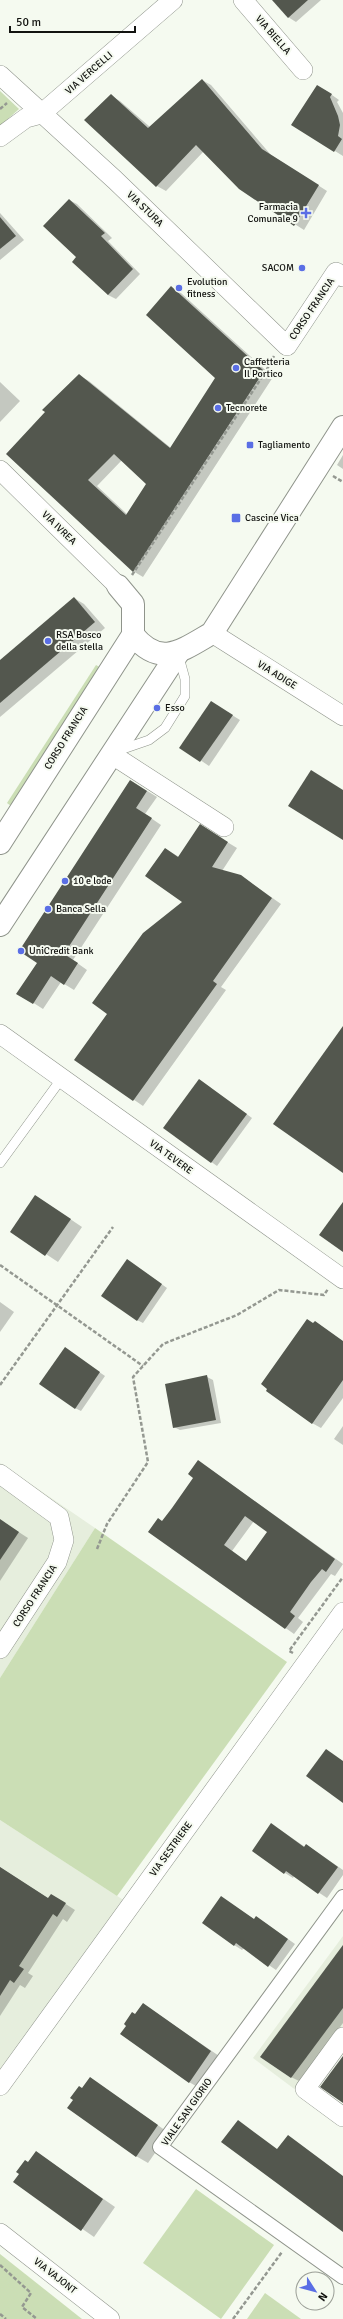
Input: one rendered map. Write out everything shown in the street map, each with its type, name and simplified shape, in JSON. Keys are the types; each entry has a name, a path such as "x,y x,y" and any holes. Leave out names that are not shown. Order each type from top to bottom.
{"main road":[{"path":"0,925 178,653 212,633 343,427"},
{"path":"118,586 133,604 133,635 150,652 164,654 178,653"},
{"name":"CORSO FRANCIA","path":"2,833 133,635"}],"street":[{"name":"VIA VERCELLI","path":"0,138 26,118 41,114 173,0"},
{"name":"VIA BIELLA","path":"243,0 302,70"},
{"name":"VIA STURA","path":"0,75 121,186 284,344"},
{"name":"CORSO FRANCIA","path":"284,344 340,275"},
{"name":"VIA IVREA","path":"0,470 118,586"},
{"name":"VIA ADIGE","path":"212,633 343,716"},
{"path":"111,754 224,827"},
{"name":"VIA TEVERE","path":"0,1034 341,1278"},
{"name":"CORSO FRANCIA","path":"0,1474 59,1517 64,1540 57,1562 0,1650"},
{"name":"VIA SESTRIERE","path":"0,2086 343,1612"},
{"name":"VIALE SAN GIORIO","path":"343,1897 160,2147 343,2277"},
{"path":"343,2036 305,2089 343,2117"},
{"name":"VIA VAJONT","path":"0,2233 110,2319"}],"lane":[{"path":"111,754 149,740 165,728 185,696 185,679 178,653"},
{"path":"0,1163 62,1078"}],"path":[{"path":"118,586 132,576 284,344"},
{"path":"0,1385 113,1227"},
{"path":"0,1265 143,1366"},
{"path":"97,1549 107,1524 148,1462 133,1377 163,1344 237,1316 279,1290 324,1295 341,1278"},
{"path":"233,2319 291,2240"},
{"path":"0,2265 31,2293 22,2307 37,2319"},
{"path":"0,2314 6,2319"}],"shaded area":[{"path":"0,1463 95,1528 0,1678"},
{"path":"0,1820 128,1903 0,2081"},
{"path":"343,1936 343,2029 297,2091 253,2058"}],"green space":[{"path":"0,91 19,109 0,126"},
{"path":"96,665 103,669 15,809 7,803"},
{"path":"95,1528 287,1662 117,1896 0,1820 0,1678"},
{"path":"196,2189 274,2245 221,2319 143,2263"},
{"path":"0,2254 82,2319 0,2319"},
{"path":"265,2293 301,2319 247,2319"}],"building":[{"path":"272,0 308,0 288,18"},
{"path":"202,79 262,149 319,185 294,226 239,189 196,145 156,187 84,120 111,94 148,128"},
{"path":"317,85 332,94 330,97 338,116 340,125 338,136 342,139 334,152 291,125"},
{"path":"69,199 105,233 101,236 133,269 108,295 72,262 76,257 43,226"},
{"path":"0,217 16,236 0,249"},
{"path":"171,286 264,371 133,572 6,454 45,412 42,410 79,374 170,448 215,378 146,315","holes":["114,454 146,484 126,515 88,480"]},
{"name":"RSA Bosco della stella","path":"74,597 95,622 0,703 0,660"},
{"path":"211,701 233,715 200,762 179,748"},
{"path":"311,770 343,790 343,840 288,806"},
{"path":"130,780 147,791 136,808 152,818 64,954 78,963 64,985 51,976 33,1004 16,994 37,963 19,951"},
{"path":"200,824 228,842 212,867 241,875 272,898 213,981 217,984 133,1101 74,1060 107,1014 92,1003 143,933 182,902 145,876 165,848 178,857"},
{"path":"343,1026 343,1173 273,1124"},
{"path":"199,1079 247,1114 211,1163 163,1128"},
{"path":"35,1195 71,1219 45,1256 10,1232"},
{"path":"343,1202 343,1252 319,1235"},
{"path":"127,1259 162,1284 137,1321 101,1296"},
{"path":"307,1319 313,1323 315,1321 343,1341 343,1380 312,1424 266,1391 267,1389 261,1384"},
{"path":"65,1347 100,1372 75,1409 39,1384"},
{"path":"207,1375 216,1420 173,1428 165,1384"},
{"path":"198,1460 335,1559 326,1572 322,1569 311,1582 290,1612 295,1616 285,1629 148,1532 158,1518 162,1521 193,1478 188,1474","holes":["245,1516 267,1532 246,1561 224,1545"]},
{"path":"0,1519 19,1532 0,1560"},
{"path":"326,1749 343,1761 343,1803 306,1776"},
{"path":"271,1823 304,1847 306,1844 338,1867 318,1894 286,1871 284,1874 252,1851"},
{"path":"0,1867 48,1898 51,1894 66,1903 57,1917 53,1914 19,1966 24,1969 14,1983 10,1980 0,1996"},
{"path":"221,1896 254,1919 256,1916 288,1939 268,1967 236,1943 234,1946 202,1923"},
{"path":"343,1945 343,2008 291,2078 260,2057"},
{"path":"143,2003 211,2051 189,2083 120,2034 126,2026 124,2024 132,2012 135,2014"},
{"path":"343,2056 343,2103 320,2087"},
{"path":"90,2077 158,2125 136,2157 67,2108 73,2100 70,2098 79,2086 82,2088"},
{"path":"238,2120 277,2149 288,2135 343,2176 343,2232 221,2142"},
{"path":"36,2151 103,2199 81,2231 13,2182 19,2174 16,2172 25,2160 28,2162"}],"place":[{"name":"Farmacia Comunale 9","path":"306,213"},
{"name":"SACOM","path":"302,268"},
{"name":"Evolution fitness","path":"179,288"},
{"name":"Caffetteria Il Portico","path":"236,368"},
{"name":"Tecnorete","path":"218,408"},
{"name":"Tagliamento","path":"250,445"},
{"name":"Cascine Vica","path":"236,518"},
{"name":"RSA Bosco della stella","path":"48,641"},
{"name":"Esso","path":"157,708"},
{"name":"10 e lode","path":"65,881"},
{"name":"Banca Sella","path":"48,909"},
{"name":"UniCredit Bank","path":"21,951"}]}
